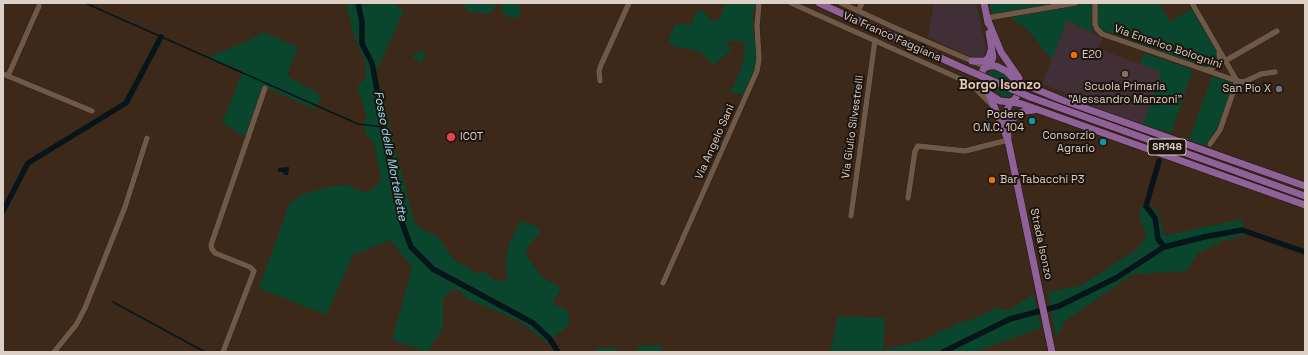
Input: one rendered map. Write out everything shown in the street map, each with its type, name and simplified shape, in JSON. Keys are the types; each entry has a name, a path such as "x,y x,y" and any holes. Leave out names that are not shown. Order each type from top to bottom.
{"main road":[{"name":"SR148","path":"819,3 1030,97 1305,196"},
{"path":"984,3 994,46 1004,69 1016,80 1062,100 1305,186"},
{"path":"972,61 981,62 987,59 994,46"},
{"path":"994,46 993,59 982,74 987,92 996,108 1008,140"},
{"path":"994,46 1026,85"},
{"path":"988,66 1004,69"},
{"path":"1008,140 1007,112 1011,102 1017,96 1019,90 1016,80"},
{"path":"987,92 1000,101 1011,102 1305,205"},
{"path":"1008,128 1016,116 1025,111 1034,110"},
{"name":"Strada Isonzo","path":"1008,140 1052,352"},
{"path":"1204,151 1210,144"}],"street":[{"path":"600,81 599,72 601,65 629,3"},
{"name":"Via Angelo Sani","path":"664,283 757,69 759,55 757,20 759,3"},
{"name":"Via Franco Faggiana","path":"791,3 987,92"},
{"path":"841,3 972,61 988,66"},
{"path":"858,11 862,3"},
{"path":"987,18 1075,3"},
{"name":"Via Emerico Bolognini","path":"1095,3 1095,24 1097,29 1102,34 1237,81"},
{"path":"1192,3 1237,81 1220,130 1210,144"},
{"path":"39,6 5,75 92,112"},
{"path":"1226,61 1277,31"},
{"name":"Via Giulio Silvestrelli","path":"851,216 875,40"},
{"path":"1206,70 1214,68 1219,63 1220,56 1216,44"},
{"path":"1237,81 1244,82 1261,74 1275,72"},
{"path":"966,82 980,92 996,108"},
{"path":"223,352 254,271 250,267 217,253 212,249 212,243 265,88"},
{"path":"54,352 76,325 85,308 125,207 147,138"},
{"path":"908,198 915,150 918,146 963,151 1008,140"}],"shaded area":[{"path":"934,3 976,3 986,48 984,55 979,58 966,55 928,37"},
{"path":"1067,20 1102,38 1081,99 1042,84"},
{"path":"1098,49 1162,72 1143,125 1079,102"},
{"path":"289,167 288,175 278,172 278,168"}],"green space":[{"path":"346,3 392,3 404,11 376,72 414,222 424,230 438,237 453,259 476,273 485,272 494,280 507,281 506,260 508,247 520,221 538,227 540,233 527,248 527,257 543,278 561,288 553,303 568,311 569,325 547,343 521,322 468,299 459,290 452,289 443,300 443,328 427,352 392,340 412,267 390,240 353,255 326,315 259,288 289,204 303,194 332,186 346,185 358,190 369,192 381,180 374,143 366,134 363,123 367,117 357,86 365,79 366,65 353,32"},
{"path":"464,3 497,3 492,12 485,14 467,11"},
{"path":"502,3 518,3 521,14 519,17 507,17 502,11"},
{"path":"726,3 756,3 753,12 753,33 757,53 756,64 745,95 728,91 733,88 743,63 745,41 727,41 731,50 714,65 704,55 695,50 676,47 668,41 675,25 692,24 694,15 701,10 710,20 719,21"},
{"path":"990,3 1058,3 992,14"},
{"path":"1088,3 1092,7 1091,22 1093,33 1067,20 1052,60 1028,30 1010,18"},
{"path":"1099,3 1159,3 1170,22 1193,8 1217,52 1217,61 1211,67 1205,67 1103,30 1097,23"},
{"path":"263,32 298,47 287,76 322,96 314,109 263,86 245,137 222,122 243,71 206,58 250,40"},
{"path":"422,52 426,53 421,63 413,59 414,56"},
{"path":"1144,53 1193,70 1171,133 1143,125 1161,72 1141,64"},
{"path":"995,70 1003,73 1012,82 1014,88 1012,96 1003,97 989,86 987,81 987,73"},
{"path":"1212,76 1235,84 1218,128 1205,146 1189,140"},
{"path":"1151,205 1158,213 1165,236 1241,219 1247,235 1225,240 1197,254 1187,271 1133,274 1065,321 1056,338 1048,292 1080,286 1138,249 1145,238 1146,231 1140,221 1140,207"},
{"path":"1033,294 1041,328 974,352 830,352 838,316 885,318 883,350 921,341 963,321 969,321 998,308 1008,311"},
{"path":"640,346 663,346 660,352 635,352"},
{"path":"597,348 615,348 617,352 594,352"}],"waterway":[{"path":"85,3 358,124 383,127"},
{"name":"Fosso delle Mortellette","path":"358,3 362,22 362,44 372,63 401,220 411,247 433,269 533,323 550,339 558,352"},
{"path":"3,211 28,163 126,103 161,37"},
{"path":"1159,161 1146,206 1155,218 1158,239 1164,247"},
{"path":"943,352 1010,319 1059,306 1116,278 1164,247 1204,237 1242,230 1305,252"},
{"path":"113,302 205,352"}],"place":[{"name":"E20","path":"1074,55"},
{"name":"Scuola Primaria \"Alessandro Manzoni\"","path":"1125,74"},
{"name":"San Pio X","path":"1279,89"},
{"name":"Podere O.N.C. 104","path":"1032,121"},
{"name":"ICOT","path":"451,137"},
{"name":"Consorzio Agrario","path":"1103,142"},
{"name":"Bar Tabacchi P3","path":"992,180"}],"district":[{"name":"Borgo Isonzo","path":"1000,85"}]}
